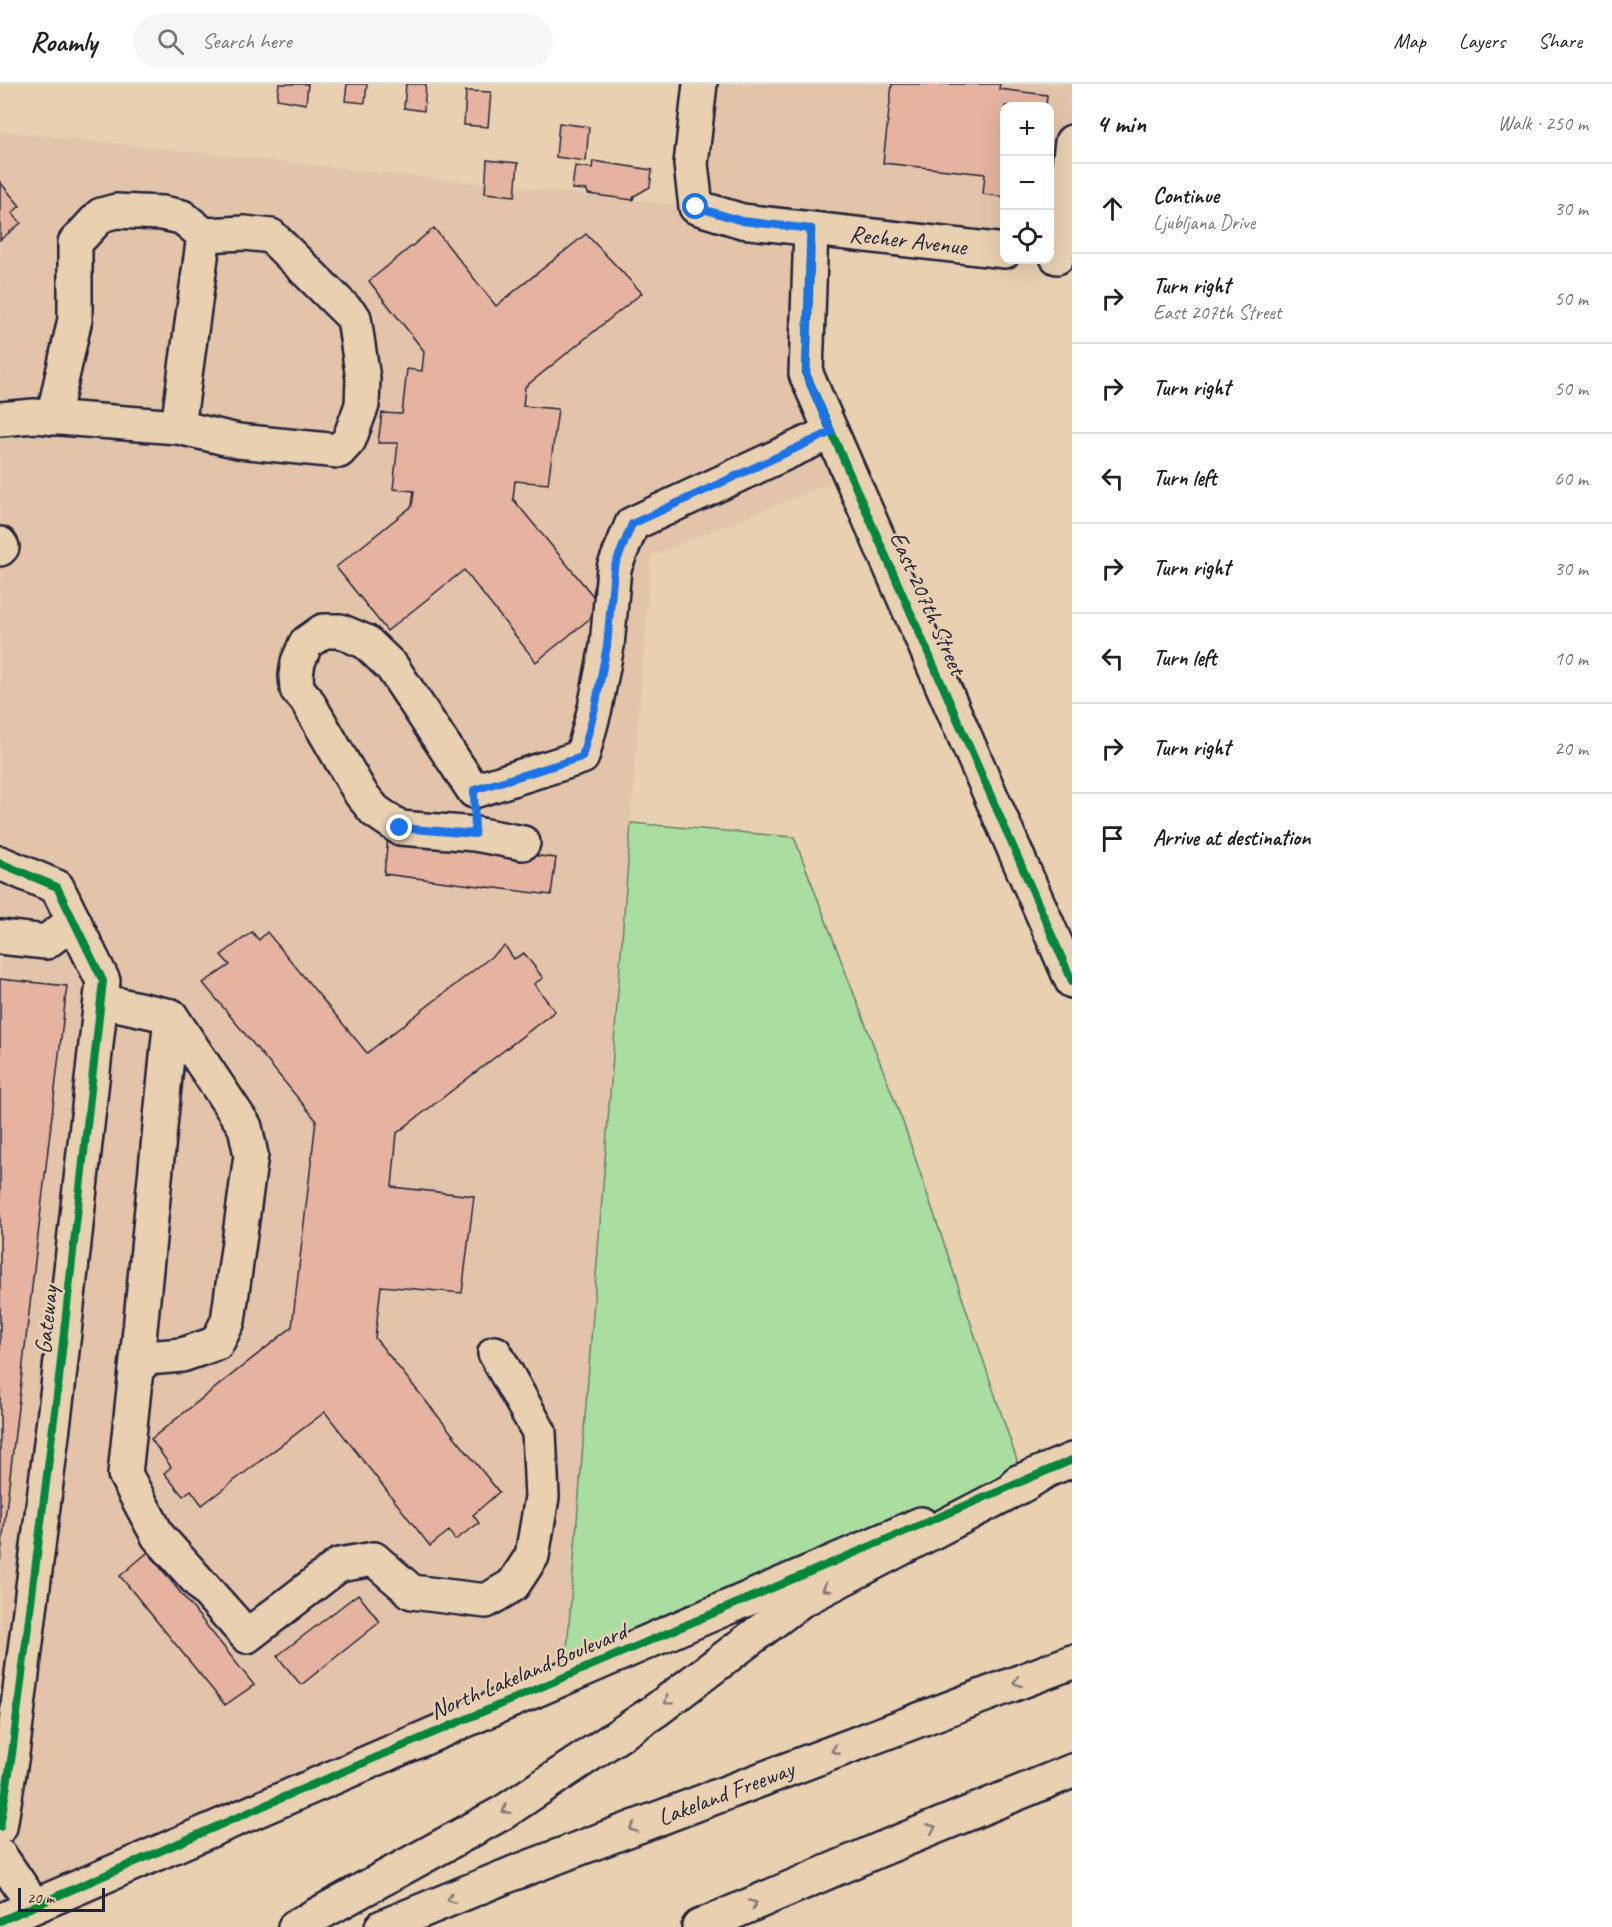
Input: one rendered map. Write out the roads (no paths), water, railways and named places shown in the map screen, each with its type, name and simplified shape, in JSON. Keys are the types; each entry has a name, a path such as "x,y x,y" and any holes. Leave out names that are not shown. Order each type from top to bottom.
{"main road":[{"name":"Recher Avenue","path":"700,84 691,164 696,207 742,221 1000,250"},
{"path":"1060,257 1072,142"},
{"path":"0,419 34,416 178,427 238,441 339,451 349,440 362,405 363,379 354,318 271,236 245,233 204,235 182,217 162,213 116,212 101,215 75,243 75,319 53,417"},
{"name":"East 207th Street","path":"811,229 806,374 1072,981"},
{"path":"178,427 204,235"},
{"path":"474,790 582,757 595,708 607,646 614,568 632,524 831,432"},
{"path":"475,834 474,790 392,668 366,642 340,631 323,631 306,643 296,675 297,689 306,699 361,794 375,811 400,828 475,834 523,843"},
{"name":"Gateway","path":"0,863 57,887 103,981 58,1387 6,1754 0,1827"},
{"path":"0,937 46,942 74,921"},
{"path":"102,1001 171,1016 245,1126 251,1155 228,1321 217,1343 182,1355 147,1358 136,1370"},
{"path":"171,1016 125,1474 158,1536 247,1636 339,1565 374,1559 412,1592 456,1598 486,1601 513,1585 532,1556 540,1509 542,1497 539,1432 495,1353"},
{"path":"295,1927 504,1812 655,1711 800,1601 1058,1466"},
{"name":"North Lakeland Boulevard","path":"0,1921 1058,1466"},
{"name":"Lakeland Freeway","path":"382,1927 525,1869 1072,1662"},
{"path":"699,1927 1072,1771"},
{"path":"0,1856 34,1906"}]}
